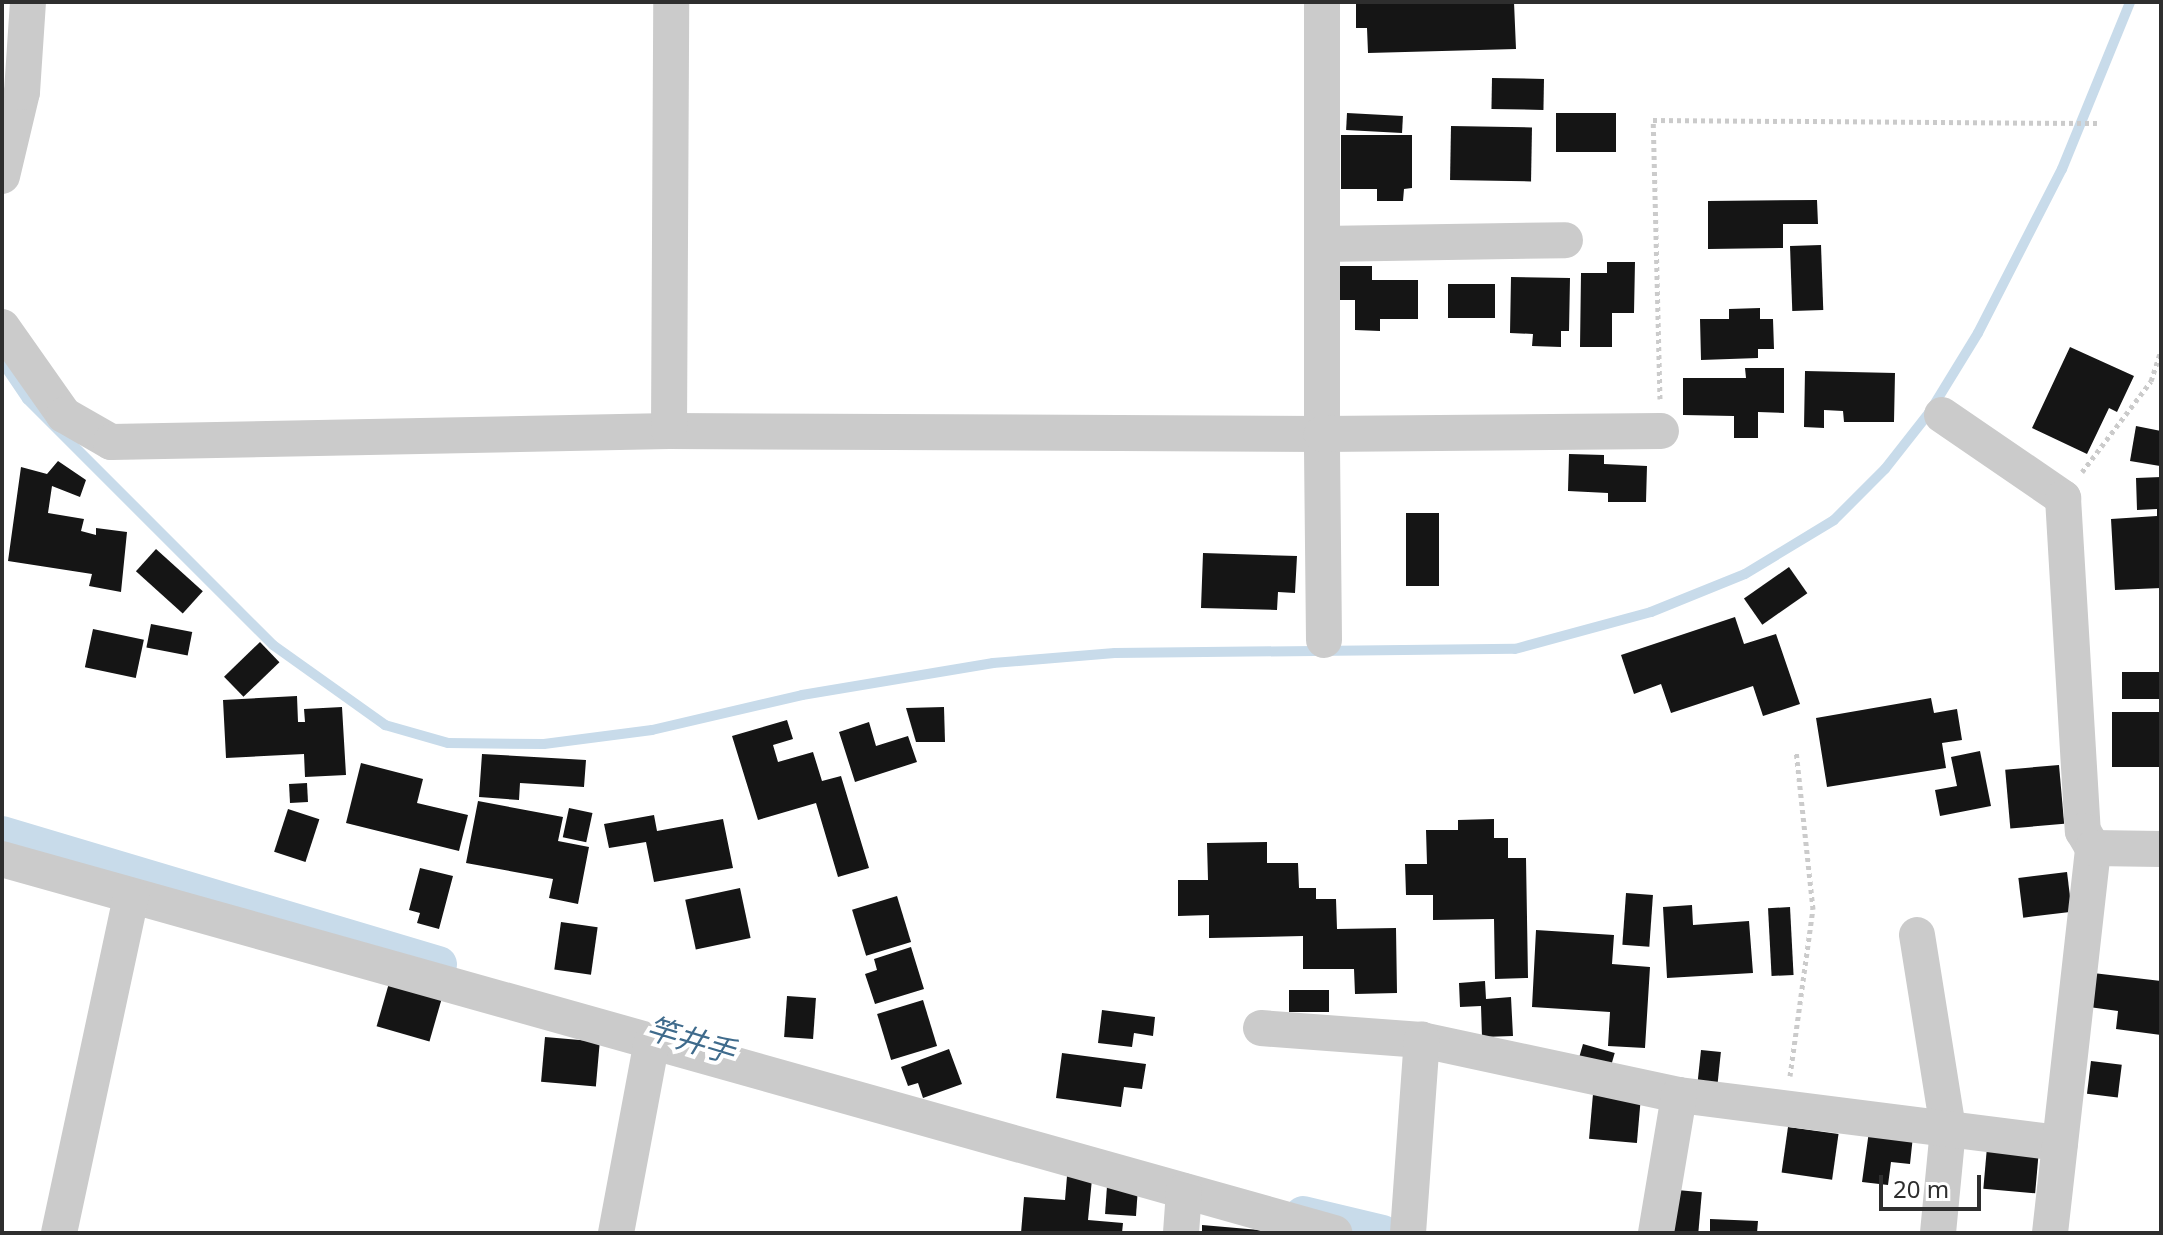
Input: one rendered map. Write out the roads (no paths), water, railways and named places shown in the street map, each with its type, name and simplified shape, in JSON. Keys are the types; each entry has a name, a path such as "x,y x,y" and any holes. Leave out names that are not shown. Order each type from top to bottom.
{"street":[{"path":"2,176 22,92 28,2"},
{"path":"669,431 671,2"},
{"path":"1322,2 1324,640"},
{"path":"1322,244 1565,240"},
{"path":"2,327 64,415 111,442 669,431 1322,434 1661,431"},
{"path":"1942,415 2063,498 2083,831 2093,848 2050,1233"},
{"path":"2093,848 2161,849"},
{"path":"2,859 1334,1233"},
{"path":"59,1233 131,897"},
{"path":"1917,935 1948,1129 1938,1233"},
{"path":"1261,1028 1422,1040 1679,1095 2060,1143"},
{"path":"1408,1233 1422,1040"},
{"path":"616,1233 652,1041"},
{"path":"1656,1233 1679,1095"},
{"path":"1181,1233 1184,1191"}],"waterway":[{"path":"2,362 27,399 273,645 385,725 448,743 544,744 652,730 802,695 993,663 1115,653 1515,649 1651,612 1745,574 1834,520 1885,469 1929,413 1978,333 2062,169 2130,2"},
{"name":"竿井手","path":"2,834 439,964"},
{"name":"竿井手","path":"1303,1214 1383,1233"}]}
